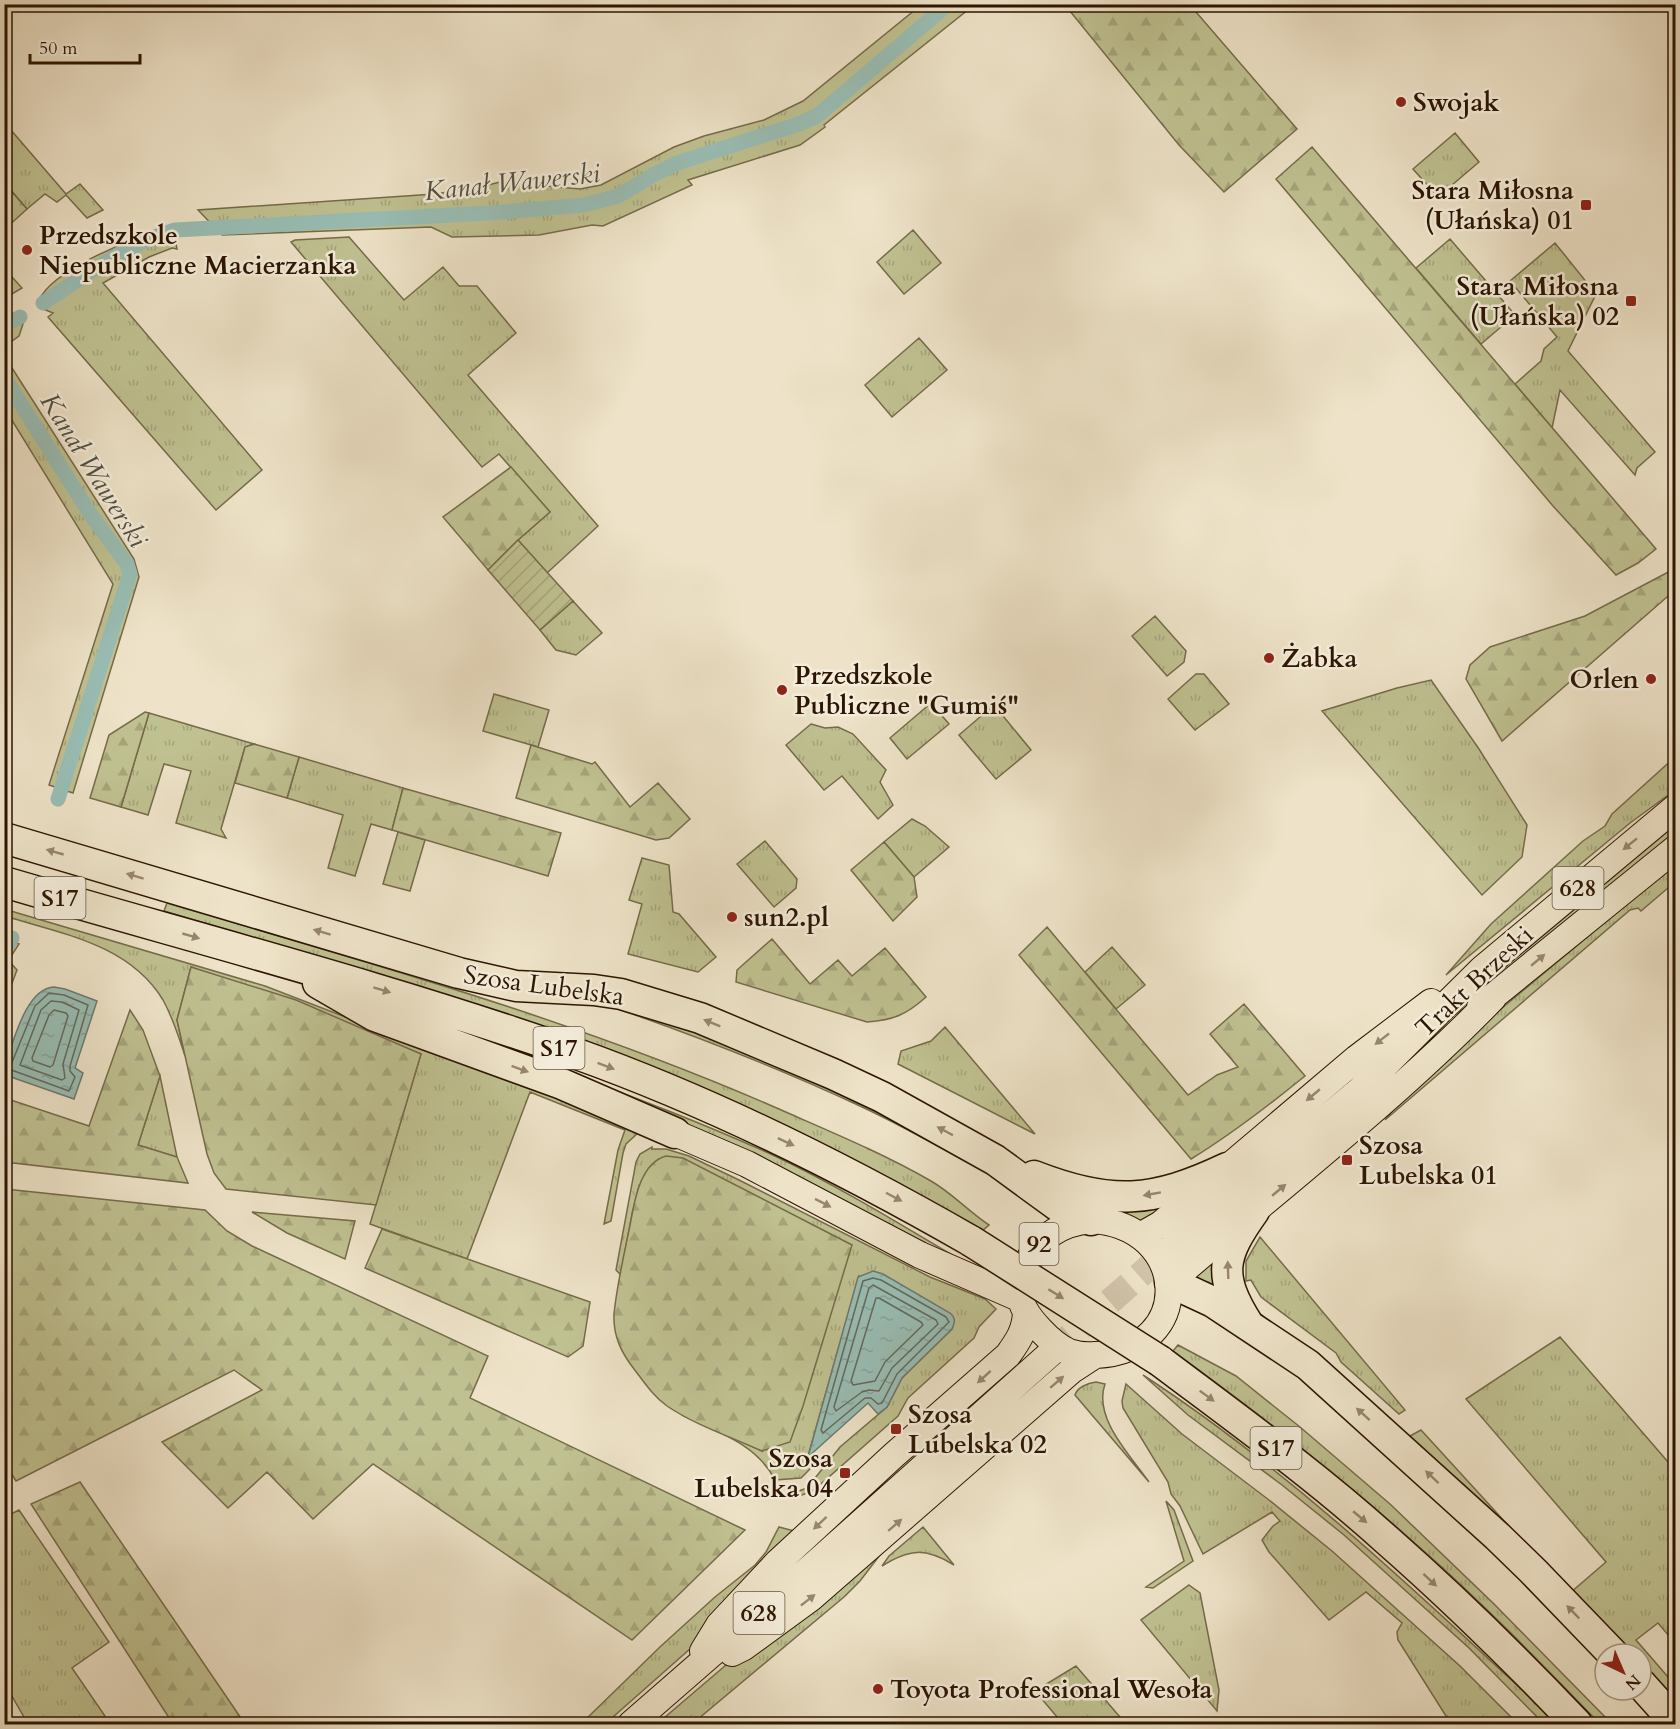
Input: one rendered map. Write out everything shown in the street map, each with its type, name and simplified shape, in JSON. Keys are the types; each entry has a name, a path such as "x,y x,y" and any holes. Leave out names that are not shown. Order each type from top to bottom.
{"highway":[{"name":"Szosa Lubelska","path":"4,838 459,973 516,986 594,990 621,994 690,1015 857,1084 995,1160"},
{"name":"S17","path":"4,882 379,990 578,1055 732,1117 824,1160 970,1241 1160,1361 1296,1464 1388,1540 1512,1658 1577,1725"},
{"path":"285,963 375,1016 562,1084 675,1133"},
{"path":"995,1160 1066,1188 1115,1197 1153,1195 1192,1184 1227,1168"},
{"path":"995,1160 1058,1206 1091,1220"},
{"path":"1248,1324 1232,1295 1227,1261 1231,1246 1254,1210"},
{"path":"1170,1282 1203,1296 1308,1365 1533,1571 1601,1642"},
{"path":"1653,1697 1676,1723"}],"main road":[{"name":"Trakt Brzeski","path":"1171,1248 1360,1090 1482,969 1676,807"},
{"name":"Trakt Brzeski","path":"1360,1090 1493,998 1676,848"},
{"path":"1140,1236 1161,1224 1357,1058 1420,1009 1482,969"},
{"path":"675,1133 747,1164 1023,1306 1055,1344 1067,1351 1081,1355 1119,1352 1132,1347 1147,1336 1165,1313 1170,1282 1368,1115 1469,1023 1493,998"},
{"name":"92","path":"1023,1306 1021,1282 1026,1266 1037,1247 1045,1238 1065,1225 1077,1221 1115,1223 1140,1236 1161,1259 1170,1282"},
{"path":"691,1673 719,1624 748,1597 778,1562 894,1455 1008,1355 1021,1338 1025,1325 1023,1306"},
{"name":"628","path":"691,1673 1051,1353"},
{"path":"631,1725 691,1673 744,1647 810,1598 1072,1370 1095,1355"}],"green space":[{"path":"921,5 974,5 800,145 688,180 692,185 603,226 592,225 539,235 452,237 431,227 222,235 198,210 435,194 500,182 527,182 535,185 580,189 601,185 674,147 704,136 764,120 803,101"},
{"path":"1065,5 1190,5 1297,129 1224,192 1179,145"},
{"path":"4,122 66,194 80,184 103,210 87,218 66,195 57,202 45,194 27,209 5,183"},
{"path":"1455,133 1479,162 1438,197 1413,169"},
{"path":"1312,147 1656,549 1638,563 1616,575 1553,506 1276,179"},
{"path":"4,183 27,209 5,229 4,229"},
{"path":"173,227 177,249 172,248 149,257 103,283 262,470 216,510 48,317 53,313 43,309 38,302 46,290 60,277 77,266 139,237"},
{"path":"913,230 941,263 904,294 877,262"},
{"path":"349,237 404,300 443,267 459,286 477,286 516,333 468,375 598,526 547,573 518,540 550,512 499,454 482,467 291,242"},
{"path":"1450,239 1515,315 1481,344 1416,268"},
{"path":"1555,243 1596,294 1568,351 1655,452 1637,468 1635,475 1560,390 1552,428 1515,384 1541,361 1544,349 1557,337 1510,281"},
{"path":"4,268 22,288 5,298 4,298"},
{"path":"9,312 18,314 24,321 19,336 5,346 5,315"},
{"path":"919,338 947,370 892,417 865,385"},
{"path":"5,357 134,559 139,577 73,793 49,785 113,584 5,409"},
{"path":"511,467 550,512 488,570 443,517"},
{"path":"518,540 573,601 540,630 488,570"},
{"path":"1674,569 1675,590 1502,741 1466,679 1470,665 1490,647 1585,616"},
{"path":"573,601 602,633 576,655 556,650 540,630"},
{"path":"1155,616 1186,651 1184,662 1167,676 1132,636"},
{"path":"1196,674 1204,674 1229,704 1195,730 1168,699"},
{"path":"1431,680 1479,749 1527,825 1522,857 1482,895 1322,711"},
{"path":"494,694 549,710 538,747 483,731"},
{"path":"931,703 949,724 907,759 890,738"},
{"path":"994,705 1031,750 996,779 959,735"},
{"path":"145,712 149,713 121,807 90,798 109,735"},
{"path":"149,713 254,744 245,747 221,829 226,838 176,823 191,771 164,764 148,815 121,807"},
{"path":"811,724 825,728 838,727 853,734 886,770 880,782 893,805 878,819 842,776 824,790 786,745"},
{"path":"254,744 299,757 287,798 235,783 245,747"},
{"path":"531,745 592,764 595,762 630,807 658,783 690,819 669,838 656,840 516,798"},
{"path":"299,757 403,788 392,830 371,824 355,876 328,868 343,815 287,798"},
{"path":"1675,757 1675,790 1630,823 1446,975 1491,924 1583,841 1605,826 1612,814"},
{"path":"403,788 561,833 548,876 392,830"},
{"path":"912,819 925,826 949,847 914,877 884,842"},
{"path":"1675,820 1675,832 1471,1003 1420,1040 1465,997"},
{"path":"398,832 425,840 410,891 383,884"},
{"path":"765,841 797,879 796,888 774,907 737,864"},
{"path":"884,842 914,877 917,897 893,921 851,870"},
{"path":"642,858 669,865 673,912 679,914 716,957 698,972 628,954 642,904 629,900"},
{"path":"1675,864 1675,882 1641,911 1638,908 1630,910 1385,1120 1401,1100 1490,1018"},
{"path":"167,903 481,998 636,1051 713,1081 861,1145 914,1171 939,1186 989,1225 983,1230 898,1183 801,1134 466,1001 164,911"},
{"path":"4,909 265,986 536,1088 638,1133 626,1144 623,1153 611,1221 604,1224 618,1150 625,1130 530,1092 467,1259 370,1224 421,1054 191,967 177,1020 185,1056 163,1000 149,981 132,966 93,944 5,916"},
{"path":"1047,927 1188,1095 1217,1075 1238,1067 1210,1034 1244,1004 1305,1076 1250,1119 1191,1159 1019,955"},
{"path":"5,939 19,944 5,966"},
{"path":"772,939 810,984 838,960 852,976 885,948 926,997 899,1015 867,1022 736,982 737,970"},
{"path":"1112,947 1145,985 1116,1009 1085,972"},
{"path":"8,960 17,970 5,1002 5,966"},
{"path":"191,967 296,1000 421,1054 376,1205 226,1189 214,1173 207,1154 177,1020"},
{"path":"589,999 677,1019 870,1108 919,1133 1024,1194 902,1126 827,1091 726,1049"},
{"path":"130,1010 143,1030 160,1076 138,1145 177,1157 188,1183 5,1162 5,1098 89,1126"},
{"path":"945,1027 1035,1134 898,1064 901,1051 931,1041"},
{"path":"524,1056 683,1117 777,1157 853,1197 976,1269"},
{"path":"160,1076 177,1157 138,1145"},
{"path":"652,1147 652,1149 666,1149 689,1156 930,1277 985,1299 996,1309 979,1327 974,1338 908,1398 898,1416 814,1490 802,1495 788,1495 807,1488 840,1447 887,1407 902,1378 952,1329 859,1276 808,1456 812,1461 811,1468 801,1478 775,1480 758,1457 747,1448 682,1415 762,1451 639,1186 621,1275 616,1270 636,1162 640,1154"},
{"path":"666,1156 683,1158 852,1245 790,1442 762,1451 678,1413 649,1389 622,1350 615,1329 614,1314 635,1202 645,1174 657,1160"},
{"path":"5,1189 205,1210 227,1231 252,1246 488,1356 470,1398 745,1530 632,1640 373,1464 313,1519 267,1472 228,1508 162,1442 262,1390 234,1370 16,1481 4,1462"},
{"path":"1187,1196 1148,1227 1113,1210"},
{"path":"252,1212 355,1221 345,1259 287,1233"},
{"path":"382,1229 590,1302 583,1346 568,1357 365,1268"},
{"path":"1260,1237 1405,1410 1399,1414 1341,1362 1336,1353 1261,1297 1251,1280 1246,1281 1246,1261"},
{"path":"1223,1248 1227,1297 1185,1281"},
{"path":"1252,1307 1410,1436 1421,1430 1570,1593 1606,1562 1466,1399 1560,1337 1675,1470 1675,1643 1658,1623 1636,1640 1638,1642 1613,1642 1253,1314"},
{"path":"1178,1345 1236,1376 1390,1504 1493,1603 1612,1724 1600,1724 1511,1633 1442,1567 1389,1520 1267,1421 1173,1351"},
{"path":"1143,1375 1247,1449 1346,1530 1534,1701 1556,1724 1544,1724 1469,1648 1344,1535 1282,1485 1188,1415"},
{"path":"1096,1382 1105,1384 1104,1410 1115,1436 1149,1482 1075,1395 1083,1386"},
{"path":"1126,1384 1182,1434 1332,1551 1460,1666 1518,1724 1451,1724 1398,1640 1397,1632 1402,1623 1366,1592 1329,1620 1269,1552 1262,1540 1280,1521 1272,1512 1203,1554 1180,1506 1171,1494 1168,1482 1123,1408 1122,1401"},
{"path":"80,1482 245,1724 173,1724 31,1504"},
{"path":"1166,1501 1174,1510 1193,1561 1153,1588 1146,1587 1184,1561"},
{"path":"19,1510 109,1642 72,1668 105,1716 93,1724 28,1724 5,1684 5,1517"},
{"path":"779,1527 794,1531 708,1633 605,1724 581,1724 661,1646 715,1597 755,1565 766,1552"},
{"path":"923,1527 954,1565 935,1555 918,1552 901,1556 882,1566 889,1556"},
{"path":"883,1551 860,1581 844,1597 692,1724 657,1724 747,1647"},
{"path":"1189,1585 1200,1593 1219,1690 1217,1711 1141,1620"},
{"path":"1653,1660 1675,1685 1675,1708 1653,1684"},
{"path":"1076,1666 1126,1724 1063,1724 1035,1691"}],"water":[{"path":"54,987 97,1001 75,1068 83,1073 74,1099 5,1075 5,1065 12,1044 28,1006 44,990"},
{"path":"873,1271 883,1274 950,1313 954,1318 953,1327 902,1378 887,1407 878,1414 868,1403 808,1457 858,1277"}],"waterway":[{"name":"Kanał Wawerski","path":"43,303 123,252 175,230 489,213 584,205 618,196 677,163 796,125 817,116 948,4"},
{"name":"Kanał Wawerski","path":"4,326 20,317"},
{"name":"Kanał Wawerski","path":"4,377 91,515 127,564 130,574 58,799"},
{"name":"Kanał Wawerski","path":"4,951 12,938"}],"tunnel":[{"path":"1051,1353 1171,1248"}],"place":[{"name":"Swojak","path":"1401,102"},
{"name":"Stara Miłosna (Ułańska) 01","path":"1586,205"},
{"name":"Przedszkole Niepubliczne Macierzanka","path":"27,250"},
{"name":"Stara Miłosna (Ułańska) 02","path":"1631,301"},
{"name":"Żabka","path":"1269,658"},
{"name":"Orlen","path":"1651,679"},
{"name":"Przedszkole Publiczne \"Gumiś\"","path":"782,690"},
{"name":"sun2.pl","path":"732,917"},
{"name":"Szosa Lubelska 01","path":"1347,1160"},
{"name":"Szosa Lubelska 02","path":"896,1429"},
{"name":"Szosa Lubelska 04","path":"845,1473"},
{"name":"Toyota Professional Wesoła","path":"878,1689"}]}
